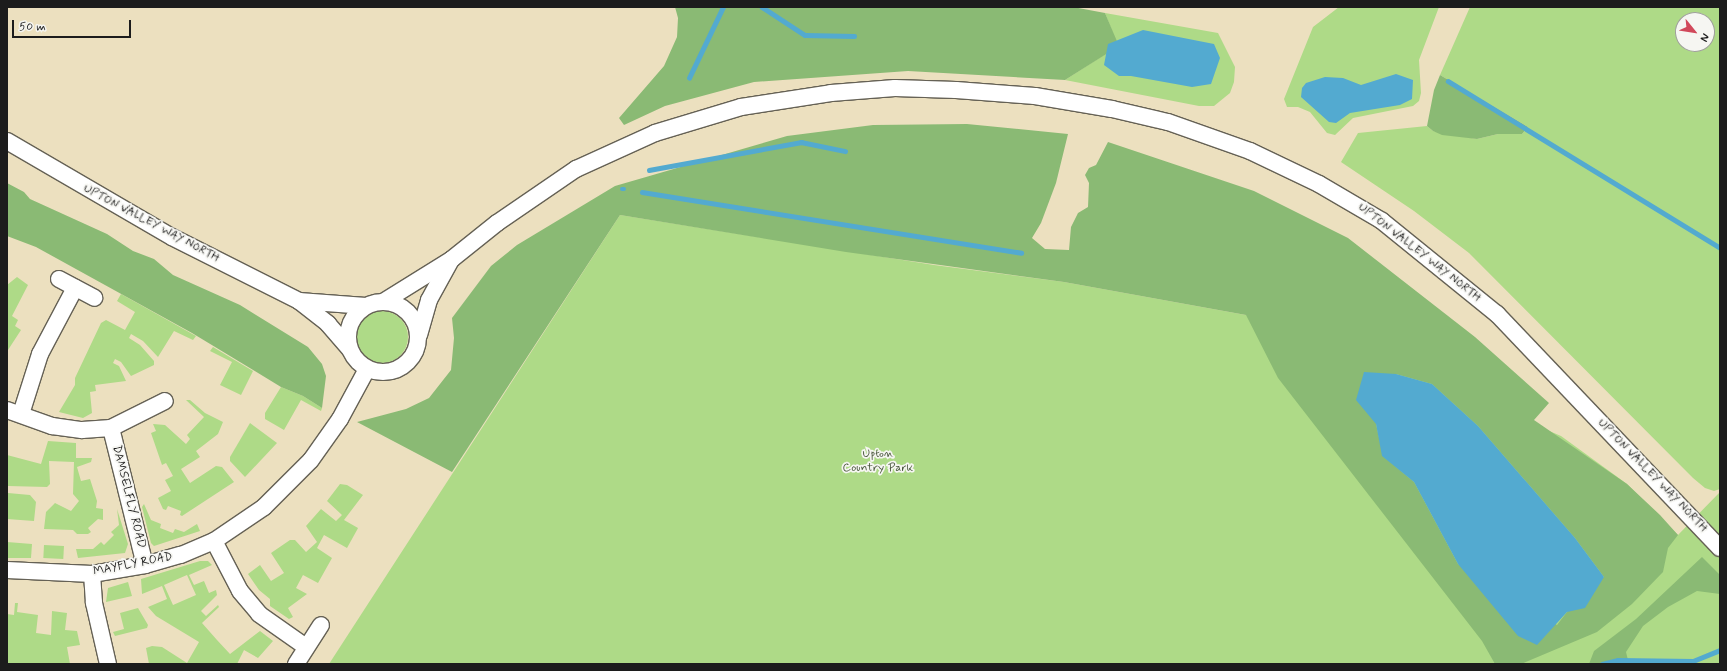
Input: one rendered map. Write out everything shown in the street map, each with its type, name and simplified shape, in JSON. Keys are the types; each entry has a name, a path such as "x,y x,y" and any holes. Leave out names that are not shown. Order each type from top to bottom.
{"street":[{"name":"UPTON VALLEY WAY NORTH","path":"383,302 452,259 497,223 576,169 655,133 741,107 831,93 895,88 956,90 1035,96 1119,111 1168,122 1250,151 1326,187 1382,221 1497,314 1720,548"},
{"name":"UPTON VALLEY WAY NORTH","path":"7,141 172,237 299,301 328,324 349,348"},
{"name":"UPTON VALLEY WAY NORTH","path":"419,335 428,300 452,259"},
{"path":"59,279 94,298"},
{"path":"75,288 40,354 14,412 52,426 82,430 111,428 165,401"},
{"name":"UPTON VALLEY WAY NORTH","path":"299,301 366,306"},
{"path":"383,302 399,306 409,313 416,323 419,335 413,357 405,365 384,373 368,369 354,358 349,348 348,339 352,321 366,306 383,302"},
{"name":"MAYFLY ROAD","path":"7,570 92,574 146,565 181,555 214,541 264,507 307,465 340,418 368,369"},
{"name":"DAMSELFLY ROAD","path":"111,428 146,565"},
{"path":"214,541 240,591 259,614 306,647"},
{"path":"92,574 94,603 108,664"},
{"path":"296,664 322,625"}],"green space":[{"path":"675,7 1073,7 1105,13 1119,46 1065,80 908,71 754,82 665,106 624,125 619,118 664,66 677,37 678,18"},
{"path":"1339,7 1439,7 1419,60 1421,93 1419,101 1413,106 1353,118 1335,135 1327,133 1310,112 1298,107 1287,107 1284,99 1313,27"},
{"path":"1470,7 1720,7 1720,489 1714,491 1705,488 1693,478 1469,253 1414,211 1341,162 1358,133 1427,126 1433,131 1477,139 1498,134 1522,134 1528,127 1440,75"},
{"path":"1105,13 1218,33 1235,67 1234,82 1230,93 1214,106 1199,106 1065,80 1118,46"},
{"path":"1440,75 1528,127 1522,134 1498,134 1477,139 1442,135 1433,131 1427,126 1434,90"},
{"path":"967,124 1068,134 1056,183 1041,223 1032,238 1045,249 1069,250 1071,227 1078,213 1088,207 1089,183 1085,175 1089,168 1096,165 1108,142 1254,191 1348,238 1475,337 1549,403 1534,420 1627,484 1660,515 1678,535 1668,548 1663,572 1632,604 1597,632 1521,664 1495,664 1482,641 1278,378 1246,315 1064,282 846,252 620,215 452,472 357,422 406,409 429,398 451,370 454,338 452,318 491,266 517,245 615,186 787,136 873,125","holes":["1396,374 1432,384 1478,426 1575,538 1604,577 1567,612 1557,625 1458,564 1414,482 1383,456 1376,424"]},
{"path":"7,183 24,192 30,199 107,234 133,251 154,259 173,275 240,305 308,347 322,364 326,376 322,408 303,396 281,387 192,333 36,247 7,236"},
{"name":"Upton Country Park","path":"620,215 934,265 1064,282 1301,325 1561,436 1627,484 1678,535 1720,492 1720,664 329,664"},
{"path":"17,277 28,285 12,316 18,320 15,326 21,330 8,350 7,285"},
{"path":"121,294 196,336 193,340 174,331 158,357 143,341 131,334 129,338 140,345 154,361 154,365 131,376 121,362 115,359 113,363 119,366 126,381 95,385 96,391 90,392 92,413 83,418 59,412 75,385 75,378 101,323 106,320 125,330 135,312 117,301"},
{"path":"382,311 392,313 400,319 406,327 408,337 406,347 400,355 392,361 382,363 372,361 364,355 358,347 356,337 358,327 364,319 372,313"},
{"path":"213,347 253,371 241,395 220,385 232,362 210,351"},
{"path":"281,387 303,396 322,408 321,411 301,400 284,430 265,419 265,413"},
{"path":"186,400 190,400 205,413 223,422 218,434 196,451 200,457 181,469 190,483 216,466 222,467 234,482 182,516 180,515 181,511 168,506 166,510 163,509 158,498 171,491 165,480 173,476 166,463 162,465 151,433 156,431 153,424 165,425 186,444 190,439 187,435 204,417"},
{"path":"250,423 277,443 245,477 230,461 230,457"},
{"path":"48,441 76,443 76,458 92,458 91,462 77,467 81,481 90,479 97,501 96,508 103,509 103,520 98,519 88,528 91,532 88,534 77,534 73,530 44,529 46,512 55,503 71,511 79,501 73,494 74,462 49,461 50,484 47,487 8,486 8,493 30,495 36,502 34,521 7,519 7,455 41,464"},
{"path":"340,484 347,485 363,495 344,520 358,528 347,548 324,535 317,548 332,558 318,583 303,575 296,588 307,594 288,608 293,617 289,619 270,606 270,599 259,590 248,574 260,565 271,581 284,573 271,553 290,540 295,540 306,552 317,542 306,526 321,509 336,521 342,515 327,501"},
{"path":"144,504 151,520 161,524 160,528 173,533 175,529 184,532 197,524 200,531 154,546 151,543 142,507"},
{"path":"117,509 128,544 125,553 78,558 76,549 93,549 101,542 104,545 114,535 111,532 119,525"},
{"path":"7,542 32,544 31,558 7,558"},
{"path":"44,545 64,546 63,559 43,558"},
{"path":"1702,557 1720,575 1720,594 1697,591 1668,607 1643,626 1626,652 1629,664 1589,664 1594,651 1636,619"},
{"path":"200,561 208,561 212,565 189,575 194,585 204,581 209,593 216,590 217,595 201,611 206,616 218,605 219,607 202,623 230,654 260,631 273,641 258,658 244,650 237,664 149,664 146,648 152,646 162,647 187,663 199,642 156,616 148,607 167,599 162,586 142,594 141,579","holes":["187,575 196,595 173,605 164,585"]},
{"path":"128,582 132,596 106,602 108,588"},
{"path":"15,603 18,603 17,612 38,615 36,633 51,635 52,611 67,613 65,630 77,631 80,645 67,647 70,664 7,664 7,614 14,615"},
{"path":"138,608 148,625 147,628 115,636 113,632 124,629 120,613"}],"water":[{"path":"1143,30 1214,44 1220,58 1211,84 1192,87 1131,76 1119,76 1104,65 1108,44"},
{"path":"1396,74 1413,80 1412,99 1400,105 1350,113 1336,123 1329,122 1301,97 1302,88 1306,83 1325,77 1343,78 1361,85"},
{"path":"1364,372 1396,374 1432,384 1478,426 1575,538 1604,577 1585,608 1567,612 1537,645 1518,636 1458,564 1414,482 1382,456 1376,424 1356,400"}],"waterway":[{"path":"689,78 723,7"},
{"path":"762,7 805,35 854,36"},
{"path":"1448,81 1720,248"},
{"path":"649,170 801,142 845,151"},
{"path":"642,192 1021,253"},
{"path":"1602,664 1618,660 1693,661 1720,650"}]}
